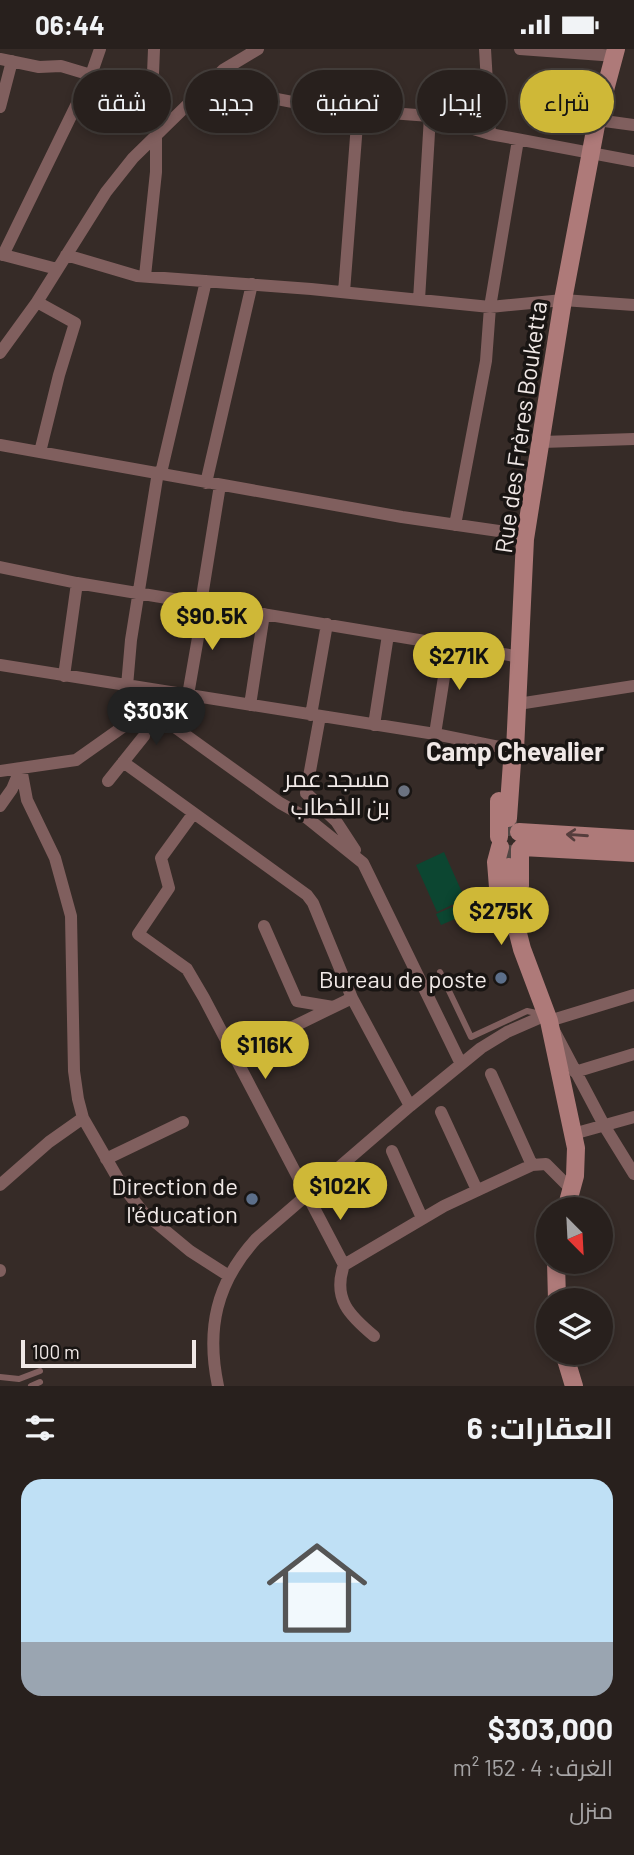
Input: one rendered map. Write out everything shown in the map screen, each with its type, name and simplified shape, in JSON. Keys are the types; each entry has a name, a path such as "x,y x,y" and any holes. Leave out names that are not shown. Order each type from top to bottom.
{"main road":[{"name":"Rue des Frères Bouketta","path":"611,70 616,52"},
{"name":"Rue des Frères Bouketta","path":"547,1018 544,982 523,902 512,762 516,750 526,535 563,300 594,133"},
{"path":"500,842 498,821 501,764 516,750"},
{"path":"547,1018 523,980 508,937 496,869 500,842 509,829 517,835 634,853"},
{"path":"517,835 634,839"},
{"path":"509,867 514,918 547,1018 573,1134 577,1162 570,1197"},
{"path":"565,1365 566,1386"},
{"path":"568,1365 574,1386"}],"street":[{"path":"93,70 100,49"},
{"path":"153,70 154,49"},
{"path":"223,70 258,49"},
{"path":"485,49 490,134"},
{"path":"520,49 616,52"},
{"path":"0,107 6,60 39,67 61,66 74,70"},
{"path":"171,120 185,106"},
{"path":"57,269 1,254 73,111"},
{"path":"614,123 634,125"},
{"path":"0,353 37,302 106,192 157,133"},
{"path":"145,276 159,133"},
{"path":"344,292 356,133"},
{"path":"418,300 429,133"},
{"path":"487,133 634,161"},
{"path":"455,525 486,361 490,307 518,139"},
{"path":"66,255 145,276 490,307 563,300 634,305"},
{"path":"127,686 138,593 159,473 206,281"},
{"path":"206,483 252,284"},
{"path":"37,302 75,324 40,452"},
{"path":"542,442 634,439"},
{"path":"0,445 206,483 526,535"},
{"path":"188,695 220,485"},
{"path":"0,567 77,583 521,657"},
{"path":"64,676 77,583"},
{"path":"250,705 264,614"},
{"path":"327,624 306,793 336,821 363,863 461,1064"},
{"path":"374,725 388,635"},
{"path":"435,734 449,645"},
{"path":"0,665 435,734 516,750"},
{"path":"518,704 634,687"},
{"path":"108,781 144,736 155,690"},
{"path":"151,710 280,803 307,818 363,863"},
{"path":"2,769 76,760 151,710"},
{"path":"123,762 307,895 313,903 352,998 410,1106"},
{"path":"0,806 12,789 20,768"},
{"path":"20,768 27,800 55,858 71,916 74,1071 83,1118 127,1192 151,1219 190,1251 229,1276"},
{"path":"193,814 162,858 169,888 138,934 187,969 344,1265"},
{"path":"264,926 297,1000 333,1007"},
{"path":"218,1386 212,1344 219,1297 241,1256 256,1239 410,1106 461,1064 507,1032 547,1018 634,995"},
{"path":"274,1036 352,998"},
{"path":"547,1018 605,1127 630,1161 634,1174"},
{"path":"575,1072 634,1054"},
{"path":"491,1074 532,1165"},
{"path":"441,1112 477,1190"},
{"path":"573,1134 634,1117"},
{"path":"0,1185 49,1142 83,1118"},
{"path":"106,1159 183,1122"},
{"path":"392,1151 422,1218"},
{"path":"374,1336 349,1316 341,1291 344,1265 422,1218 532,1165 546,1164 572,1190"}],"lane":[{"path":"440,972 471,1037 527,1011 547,1018"},
{"path":"0,1377 19,1379 40,1371"},
{"path":"31,1386 40,1382"}],"green space":[{"path":"444,852 465,899 437,912 416,865"},
{"path":"464,902 469,913 441,925 436,914"}],"tunnel":[{"path":"508,818 509,867"}],"place":[{"name":"مسجد عمر بن الخطاب","path":"404,791"},
{"name":"Bureau de poste","path":"501,978"},
{"name":"Direction de l'éducation","path":"252,1199"}],"district":[{"name":"Camp Chevalier","path":"515,750"}]}
